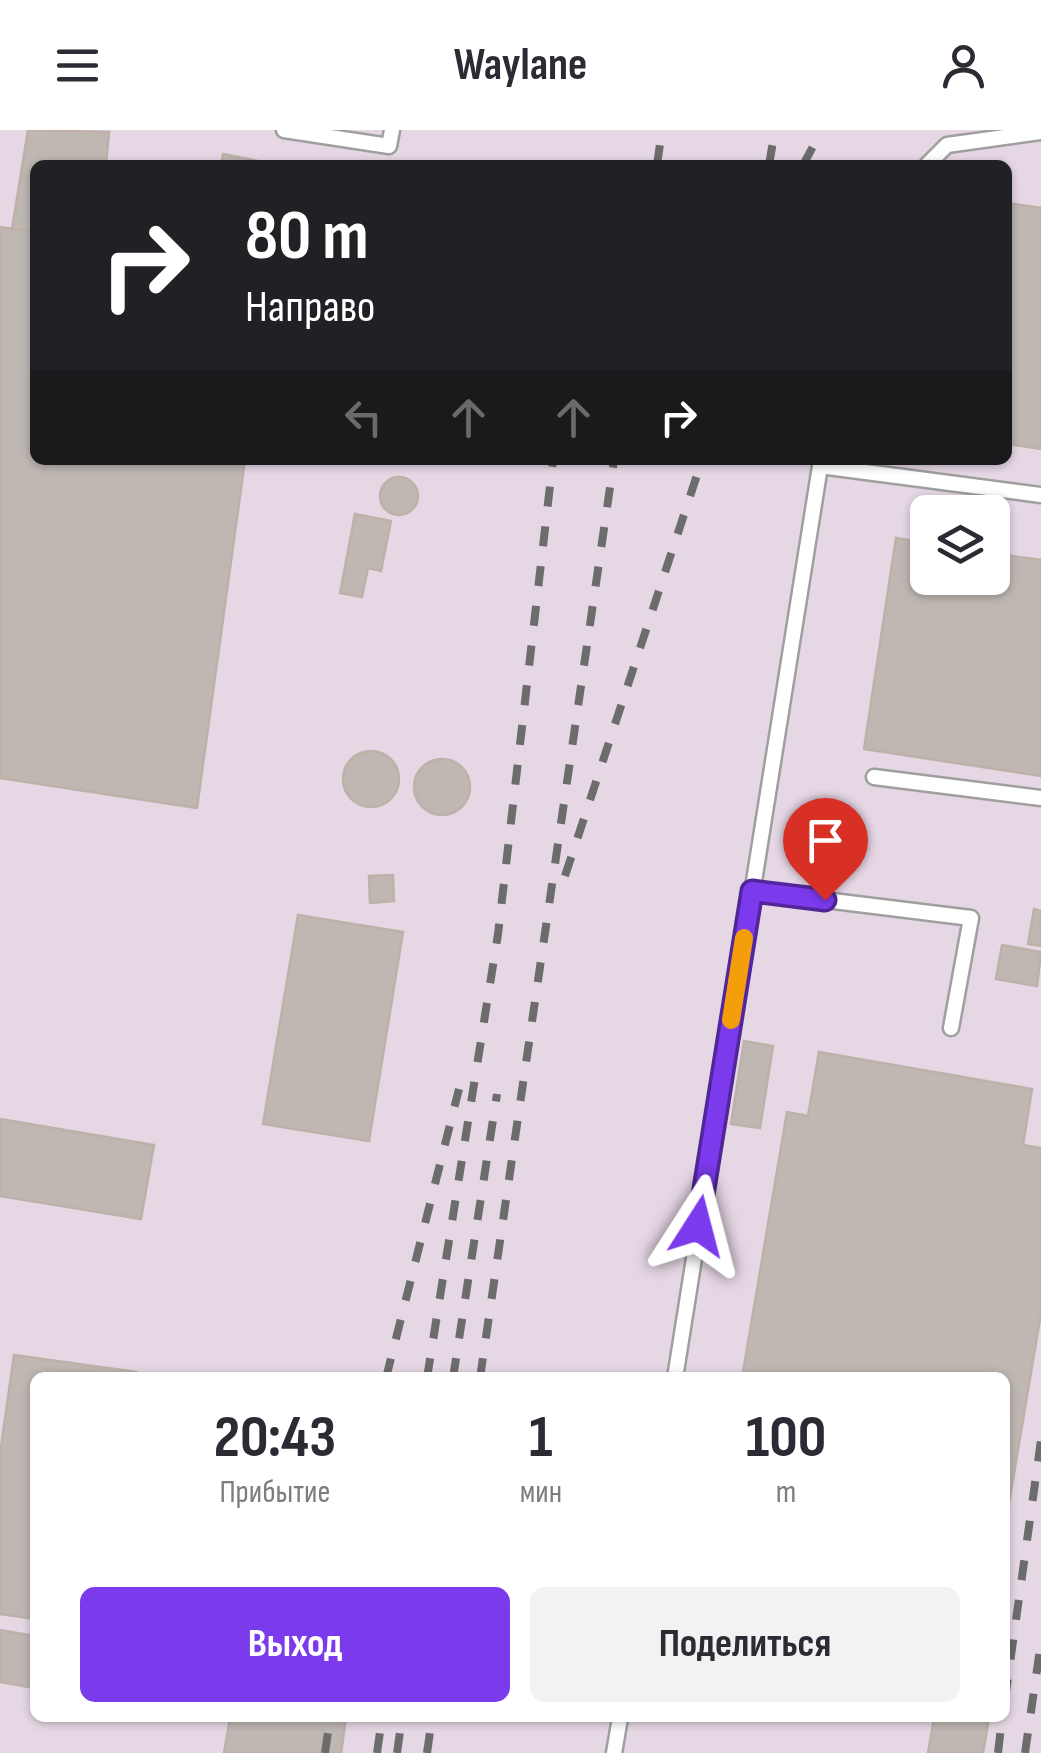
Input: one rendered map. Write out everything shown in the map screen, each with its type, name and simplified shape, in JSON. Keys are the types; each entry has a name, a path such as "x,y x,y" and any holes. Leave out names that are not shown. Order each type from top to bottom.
{"lane":[{"path":"284,130 390,146 392,130"},
{"path":"932,160 946,145 1041,132"},
{"path":"676,1372 821,465"},
{"path":"835,465 1041,495"},
{"path":"874,776 1041,798"},
{"path":"752,891 971,918 951,1028"},
{"path":"614,1753 619,1722"}],"shaded area":[{"path":"0,130 1041,130 1041,1753 0,1753"}],"building":[{"path":"28,130 109,132 106,160 30,160 30,231 12,229"},
{"path":"223,154 253,160 222,160"},
{"path":"1012,204 1041,208 1041,449 1012,445"},
{"path":"0,227 30,231 30,465 244,465 197,808 0,778"},
{"path":"399,477 412,483 418,496 412,509 399,515 386,509 380,496 386,483"},
{"path":"355,514 391,521 381,571 368,568 362,597 340,593"},
{"path":"896,538 910,540 910,595 1010,595 1010,556 1041,560 1041,776 864,749"},
{"path":"371,751 391,759 399,779 391,799 371,807 351,799 343,779 351,759"},
{"path":"442,759 462,767 470,787 462,807 442,815 422,807 414,787 422,767"},
{"path":"393,875 394,901 370,903 369,876"},
{"path":"1034,909 1041,911 1041,946 1028,944"},
{"path":"298,915 403,932 369,1141 263,1124"},
{"path":"1002,945 1041,952 1037,986 996,979"},
{"path":"744,1041 773,1046 760,1128 731,1124"},
{"path":"819,1052 1032,1089 1023,1145 1041,1148 1041,1313 1010,1497 1010,1372 743,1372 787,1112 808,1116"},
{"path":"0,1119 154,1145 141,1219 0,1196"},
{"path":"14,1355 137,1372 30,1372 30,1618 0,1614 0,1454"},
{"path":"0,1630 30,1635 30,1687 0,1682"},
{"path":"229,1722 345,1722 341,1753 224,1753"},
{"path":"933,1722 988,1722 983,1753 928,1753"}],"railway":[{"path":"658,160 662,130"},
{"path":"770,160 775,130"},
{"path":"806,160 822,130"},
{"path":"428,1372 498,934 552,465"},
{"path":"481,1372 613,465"},
{"path":"565,876 700,465"},
{"path":"388,1372 459,1089"},
{"path":"454,1372 497,1094"},
{"path":"1010,1663 1041,1440"},
{"path":"1025,1753 1041,1642"},
{"path":"325,1753 329,1722"},
{"path":"377,1753 381,1722"},
{"path":"397,1753 401,1722"},
{"path":"427,1753 431,1722"},
{"path":"998,1753 1002,1722"}],"slow traffic":[{"path":"731,1020 744,938"}],"route":[{"path":"698,1226 752,891 825,900"}]}
